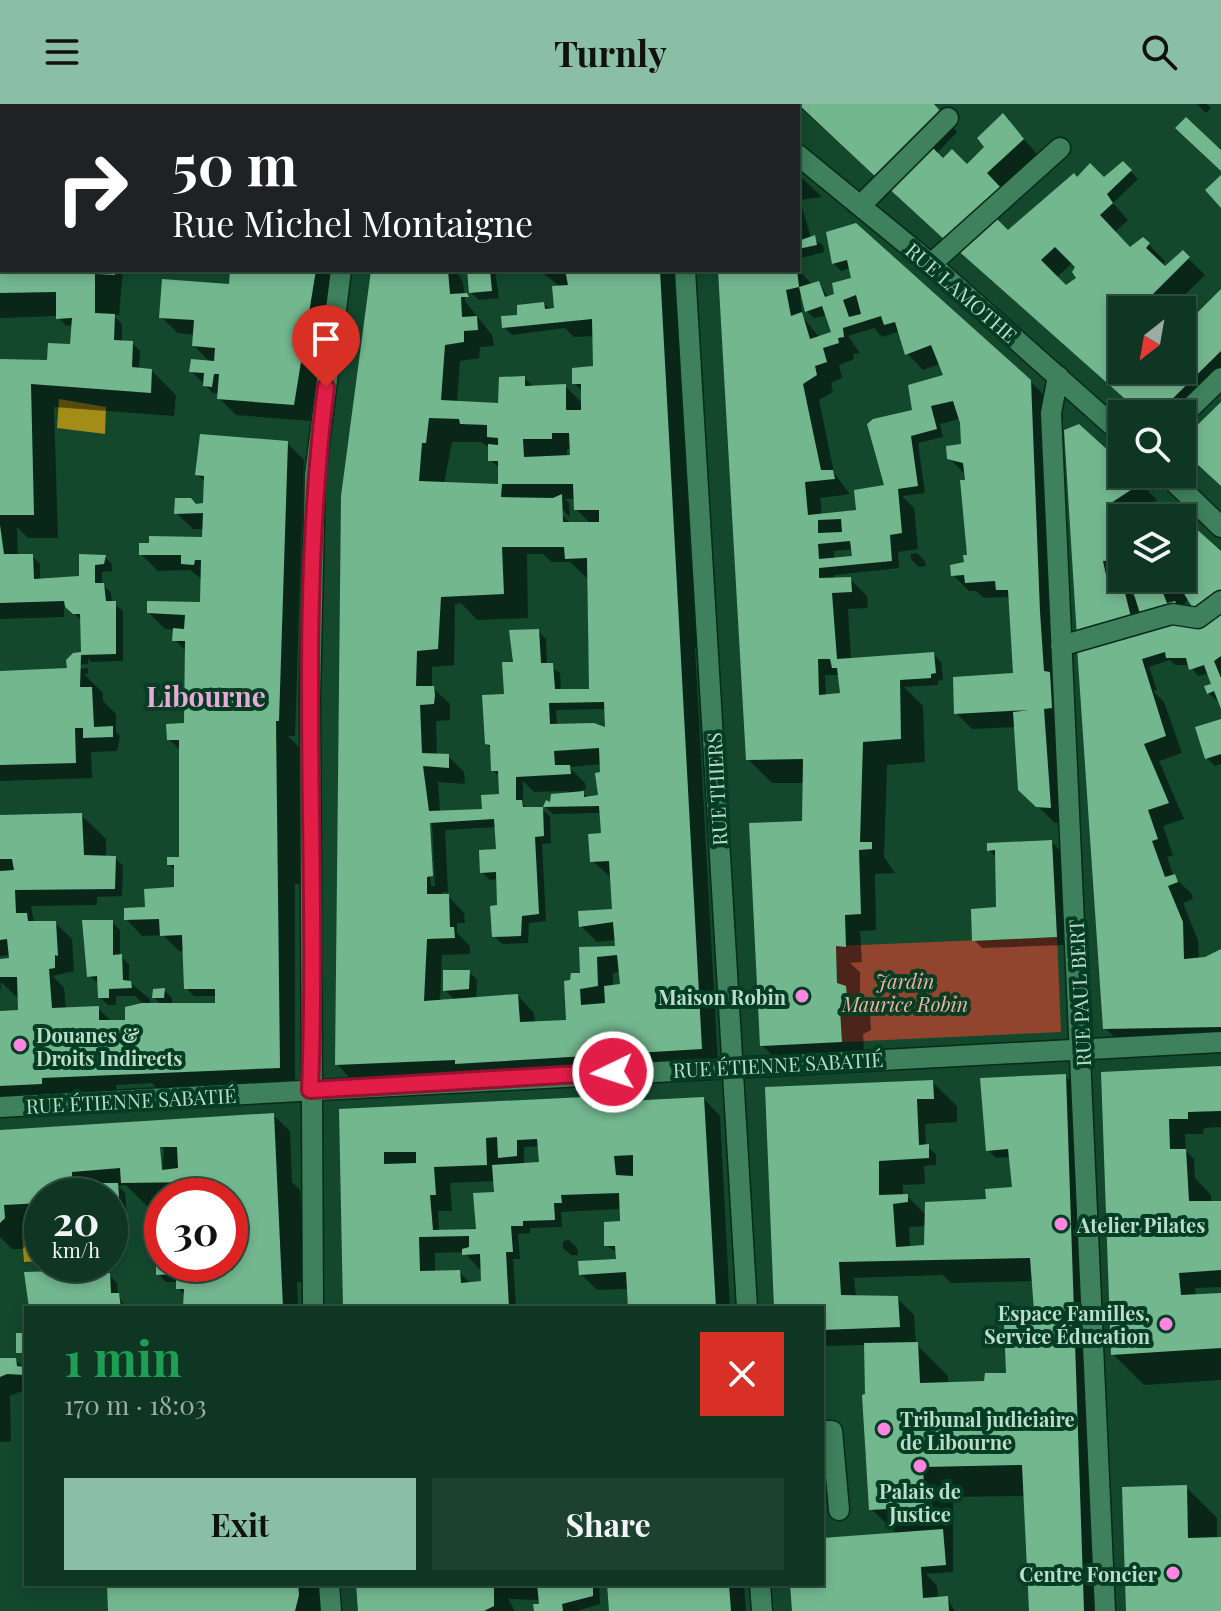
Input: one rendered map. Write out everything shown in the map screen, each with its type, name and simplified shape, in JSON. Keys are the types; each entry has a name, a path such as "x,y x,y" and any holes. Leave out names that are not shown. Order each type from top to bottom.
{"street":[{"path":"860,206 948,118"},
{"path":"931,264 1060,148"},
{"name":"RUE LAMOTHE","path":"800,157 931,264 1108,421"},
{"path":"313,1306 310,697 315,475 341,272"},
{"name":"RUE THIERS","path":"685,272 747,1306"},
{"name":"RUE PAUL BERT","path":"1058,376 1051,413 1105,1611"},
{"path":"1196,402 1221,378"},
{"path":"1181,488 1221,527"},
{"path":"1061,646 1172,614 1198,618 1221,601"},
{"name":"RUE ÉTIENNE SABATIÉ","path":"0,1107 1221,1042"},
{"path":"824,1431 832,1431 839,1510"},
{"path":"329,1586 331,1611"},
{"path":"760,1586 762,1611"}],"green space":[{"name":"Jardin Maurice Robin","path":"1057,937 1061,1032 842,1042 840,1009 848,1006 846,987 837,983 836,946"}],"shaded area":[{"path":"59,399 106,407 105,434 57,428"}],"building":[{"path":"800,104 934,104 943,114 878,179"},
{"path":"1003,113 1024,139 987,173 1003,190 946,241 885,185 928,143 943,158 952,149 967,164 984,147 977,138"},
{"path":"1186,117 1221,150 1221,171 1175,128"},
{"path":"1123,161 1132,170 1107,194 1113,203 1100,215 1130,247 1143,237 1150,243 1146,248 1165,266 1183,250 1190,257 1151,296 1108,296 1108,384 954,247 992,214 1008,230 1074,173 1077,177 1090,163 1104,177","holes":["1055,247 1075,267 1072,272 1076,278 1066,285 1041,260"]},
{"path":"1221,175 1221,208 1205,190"},
{"path":"856,223 1031,380 1040,612 1044,671 1050,672 1052,708 1044,709 1051,808 1036,807 1018,790 1013,712 1029,710 954,714 953,677 1013,673 1008,590 996,590 995,581 965,583 964,575 951,576 950,565 964,562 963,555 967,555 960,480 965,480 963,463 947,459 946,446 961,444 960,423 953,401 931,406 937,429 911,436 918,486 898,489 902,533 890,535 892,561 819,568 819,578 851,577 852,592 832,593 837,659 934,652 936,673 931,674 931,678 900,680 901,739 863,742 860,842 872,842 872,849 859,850 861,914 845,915 846,947 836,946 837,983 846,986 848,1006 840,1009 842,1042 760,1046 749,823 802,821 803,759 746,760 718,272 797,272 799,287 819,281 825,297 834,294 832,283 851,278 847,260 832,264 826,232","holes":["799,287 805,312 822,306 831,332 810,339 802,312 791,316 786,290","856,295 861,314 849,317 843,300","881,316 884,325 895,322 905,355 931,345 943,375 908,385 912,410 873,419 867,424 884,485 854,490 856,510 808,515 805,482 835,479 833,470 821,470 803,384 817,375 815,366 827,362 823,348 839,343 838,338 844,337 843,328","841,519 842,532 818,533 818,520","850,541 852,556 819,559 818,544","818,659 830,659 832,668 837,668 840,693 819,695"]},
{"path":"815,235 817,245 800,249 800,238 801,240"},
{"path":"0,272 115,272 115,275 95,274 95,313 115,314 114,340 133,341 132,367 152,369 151,393 31,384 34,515 0,515 0,359 47,360 48,343 70,344 72,318 56,319 56,292 0,293"},
{"path":"230,272 316,272 294,405 217,399 219,374 214,374 212,387 203,386 204,373 189,372 191,359 214,361 215,348 192,346 194,320 159,318 162,279 229,284"},
{"path":"371,272 448,272 450,294 467,293 469,297 461,297 462,317 477,316 478,330 464,331 464,342 445,345 441,400 498,403 499,377 525,376 525,386 566,384 566,410 581,410 581,384 572,384 572,368 593,366 592,319 502,328 501,316 517,315 517,305 544,302 545,309 554,308 552,286 568,285 565,272 660,272 702,1049 455,1064 455,1060 335,1065 341,496","holes":["429,418 459,419 460,424 487,425 487,437 498,438 498,445 488,444 488,461 498,461 498,484 419,481 422,443 426,443","552,433 569,433 570,455 524,457 523,439 552,439","502,484 573,484 574,510 599,510 599,522 563,522 562,494 553,498 501,497","502,547 564,547 565,559 587,558 589,689 555,689 553,663 541,663 539,629 509,630 513,662 502,662 504,694 482,695 485,744 490,745 491,771 498,771 499,794 481,795 482,809 429,811 423,766 449,768 449,754 422,753 420,705 434,704 435,695 434,686 416,686 417,651 438,649 441,597 504,594","604,702 605,727 594,723 550,724 549,703","599,748 600,772 595,773 598,795 584,797 584,791 551,794 550,802 546,800 543,807 523,807 522,800 516,800 516,777 571,774 570,765 555,765 554,751","599,806 601,833 588,834 590,862 609,861 612,909 578,911 579,927 613,922 615,946 579,947 580,973 571,973 570,980 564,981 566,1020 520,1022 518,994 424,1001 427,939 455,938 454,927 450,927 449,894 427,894 427,877 433,876 430,823 494,819 496,849 479,850 480,873 496,872 497,905 490,906 492,937 521,936 522,916 539,914 535,837 544,836 543,807","617,955 620,984 604,986 605,1003 581,1005 580,989 598,986 597,957"]},
{"path":"467,272 490,272 492,291 469,293"},
{"path":"1221,289 1221,351 1196,376 1196,314"},
{"path":"1108,384 1187,384 1171,400 1126,400"},
{"path":"1221,402 1221,486 1196,463 1196,426"},
{"path":"1079,424 1108,450 1108,488 1134,488 1108,504 1108,561 1103,561 1108,592 1125,592 1132,621 1077,638 1064,430"},
{"path":"200,434 288,441 279,721 276,721 280,1068 42,1078 42,1084 0,1086 0,1011 18,1010 17,977 0,977 0,959 9,958 7,939 0,940 0,871 14,870 12,859 0,859 0,815 82,813 84,855 116,856 115,889 15,890 16,913 27,913 28,921 56,921 58,956 55,955 55,968 49,969 52,1008 99,1006 99,1020 125,1020 125,1007 142,1003 215,1003 215,989 184,989 182,935 160,936 159,919 124,920 124,908 145,907 144,889 174,887 174,865 167,865 167,857 179,857 179,740 167,740 166,724 184,723 185,641 172,641 173,628 184,629 185,615 147,613 147,601 200,602 201,560 195,560 194,565 181,564 181,555 139,555 139,543 149,543 149,536 202,537 203,513 174,514 175,498 191,498 196,504 203,503 204,476 195,475"},
{"path":"0,525 4,554 33,554 34,579 79,576 79,554 106,555 104,564 95,565 95,583 104,583 106,601 116,601 116,654 81,655 80,687 92,687 94,727 113,726 113,737 83,738 83,728 75,728 76,763 0,765 0,671 67,668 66,660 73,653 81,652 80,614 73,614 65,607 64,601 0,603"},
{"path":"1196,529 1221,551 1221,593 1197,615 1183,592 1196,592"},
{"path":"1133,592 1164,592 1167,603 1175,601 1178,608 1141,617"},
{"path":"1221,607 1221,656 1214,661 1221,678 1221,709 1214,691 1207,694 1204,686 1211,684 1204,665 1189,670 1186,658 1166,658 1165,652 1142,659 1166,736 1144,744 1169,803 1148,810 1158,839 1152,841 1165,877 1175,874 1178,882 1168,886 1183,922 1184,959 1205,957 1221,949 1221,1027 1103,1029 1077,647"},
{"path":"1221,719 1221,754 1205,759 1195,727"},
{"path":"1052,840 1057,937 972,941 971,909 996,907 995,850 987,851 987,843"},
{"path":"82,920 113,920 113,955 122,954 123,980 131,981 132,988 109,989 109,998 98,998 97,976 87,977"},
{"path":"443,970 470,970 469,989 443,991"},
{"path":"165,988 164,998 152,998 153,989"},
{"path":"1221,1066 1221,1111 1188,1112 1188,1119 1169,1119 1170,1149 1186,1149 1189,1201 1221,1201 1221,1270 1179,1273 1181,1295 1221,1293 1221,1348 1111,1355 1101,1072"},
{"path":"1066,1074 1084,1611 1029,1611 1022,1465 923,1467 925,1507 869,1510 862,1395 865,1394 864,1343 918,1342 920,1383 984,1381 985,1373 1006,1373 1004,1325 1035,1324 1030,1258 839,1262 841,1295 898,1296 900,1327 824,1330 824,1306 774,1306 765,1087 933,1080 934,1099 917,1099 919,1145 929,1144 929,1158 879,1161 879,1195 908,1194 908,1202 893,1204 896,1247 924,1245 925,1202 986,1199 985,1189 1012,1187 1008,1149 986,1151 980,1078"},
{"path":"584,1097 586,1103 704,1097 716,1306 628,1306 626,1272 579,1275 578,1261 616,1259 615,1246 604,1246 604,1222 620,1221 619,1193 561,1195 562,1203 554,1203 555,1220 523,1221 523,1226 511,1226 513,1252 506,1252 509,1306 343,1306 339,1109","holes":["497,1137 498,1158 517,1156 517,1140 537,1139 539,1162 492,1165 494,1192 473,1193 476,1229 433,1230 430,1195 436,1195 434,1167 487,1165 486,1138","384,1152 416,1152 416,1163 384,1164","633,1155 633,1176 616,1175 614,1156","469,1236 469,1247 462,1249 462,1255 480,1254 481,1281 461,1283 460,1270 420,1271 419,1237"]},
{"path":"274,1113 283,1306 183,1306 184,1289 176,1289 176,1282 248,1282 248,1178 144,1178 144,1183 128,1183 128,1178 121,1178 120,1168 72,1172 72,1178 24,1178 24,1204 4,1205 5,1218 0,1223 0,1130","holes":["160,1147 177,1147 178,1168 162,1170"]},
{"path":"25,1282 110,1282 111,1293 119,1293 121,1306 29,1306"},
{"path":"16,1333 24,1333 24,1353 16,1353"},
{"path":"0,1358 16,1358 17,1366 24,1367 24,1375 0,1377"},
{"name":"Centre Foncier","path":"1187,1485 1188,1538 1221,1537 1221,1611 1126,1611 1122,1487"},
{"path":"943,1529 946,1565 921,1567 923,1598 948,1596 949,1611 792,1611 790,1586 824,1586 824,1538"},
{"path":"107,1586 298,1586 295,1611 108,1611"},
{"path":"356,1586 494,1586 494,1606 484,1611 358,1611"},
{"path":"537,1586 593,1586 593,1596 562,1604 563,1611 534,1611 533,1604 539,1604"},
{"path":"607,1586 729,1586 731,1611 609,1611"}],"place":[{"name":"Maison Robin","path":"802,996"},
{"name":"Douanes & Droits Indirects","path":"20,1045"},
{"name":"Atelier Pilates","path":"1061,1224"},
{"name":"Espace Familles, Service Éducation","path":"1166,1324"},
{"name":"Tribunal judiciaire de Libourne","path":"884,1429"},
{"name":"Palais de Justice","path":"920,1466"},
{"name":"Centre Foncier","path":"1173,1573"}],"district":[{"name":"Libourne","path":"206,695"}],"route":[{"path":"326,387 315,475 312,570 310,1090 613,1072"}]}
